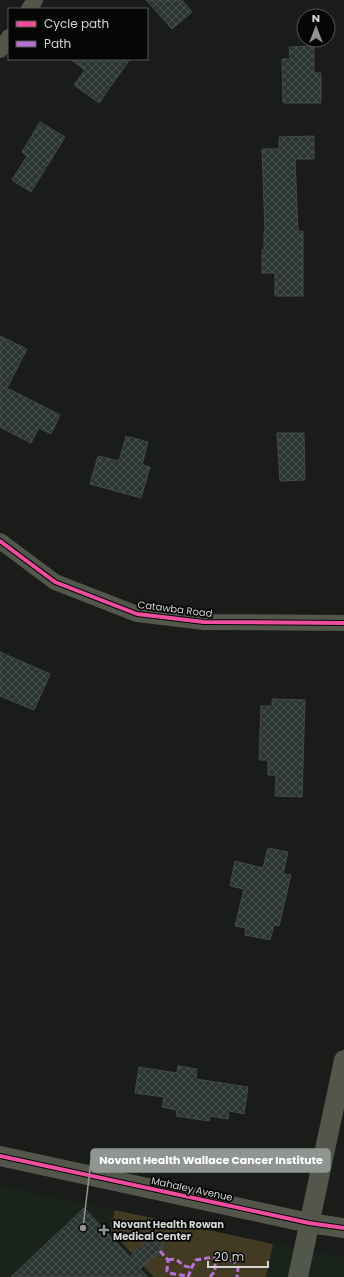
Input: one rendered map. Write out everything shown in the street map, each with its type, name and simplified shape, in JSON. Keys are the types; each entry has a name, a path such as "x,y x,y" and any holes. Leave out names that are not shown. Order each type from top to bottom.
{"street":[{"path":"0,50 8,38"},
{"name":"Catawba Road","path":"0,541 55,582 137,614 204,622 344,623"},
{"path":"298,1277 344,1060"},
{"name":"Mahaley Avenue","path":"0,1156 309,1223 344,1228"}],"shaded area":[{"name":"Novant Health Rowan Medical Center","path":"0,1186 332,1256 344,1257 344,1277 0,1277"},
{"path":"115,1210 273,1244 266,1277 154,1277 110,1230"}],"building":[{"path":"146,0 182,0 192,12 172,29"},
{"path":"289,47 314,48 314,73 321,73 321,103 283,103 282,59 290,59"},
{"path":"71,60 129,60 99,103 74,85 85,70"},
{"path":"40,122 65,137 31,192 12,180 27,156 22,152"},
{"path":"314,136 314,159 295,159 298,231 303,231 303,296 275,296 275,273 262,273 262,250 264,250 265,231 262,149 279,149 279,137"},
{"path":"0,336 27,349 7,388 60,415 51,434 39,428 31,443 0,427"},
{"path":"277,433 304,433 305,480 280,481"},
{"path":"126,436 148,442 142,465 150,467 141,498 90,484 98,456 119,461"},
{"path":"0,652 50,674 34,710 0,696"},
{"path":"272,699 305,700 302,797 275,796 276,775 268,775 268,760 259,760 261,706 272,706"},
{"path":"268,848 288,852 283,874 291,875 279,926 274,925 270,940 245,935 246,928 235,926 244,889 230,886 235,861 263,868"},
{"path":"178,1066 197,1069 196,1079 248,1087 244,1114 229,1111 228,1119 210,1116 209,1121 176,1116 177,1110 162,1107 164,1097 135,1093 139,1067 177,1073"},
{"path":"84,1208 130,1257 152,1235 164,1247 140,1269 148,1277 11,1277"}],"marked path":[{"path":"160,1251 168,1260 167,1271 169,1273 187,1276"},
{"path":"210,1277 215,1271 215,1257"},
{"path":"188,1277 196,1260 206,1258 225,1259 235,1262 238,1269 237,1277"},
{"path":"168,1260 172,1259 185,1266 192,1267"}],"cycle path":[{"path":"0,541 55,582 137,614 204,622 344,623"},
{"path":"0,1156 309,1223 344,1228"}],"place":[{"name":"Novant Health Wallace Cancer Institute","path":"83,1228"},
{"name":"Novant Health Rowan Medical Center","path":"104,1230"}]}
